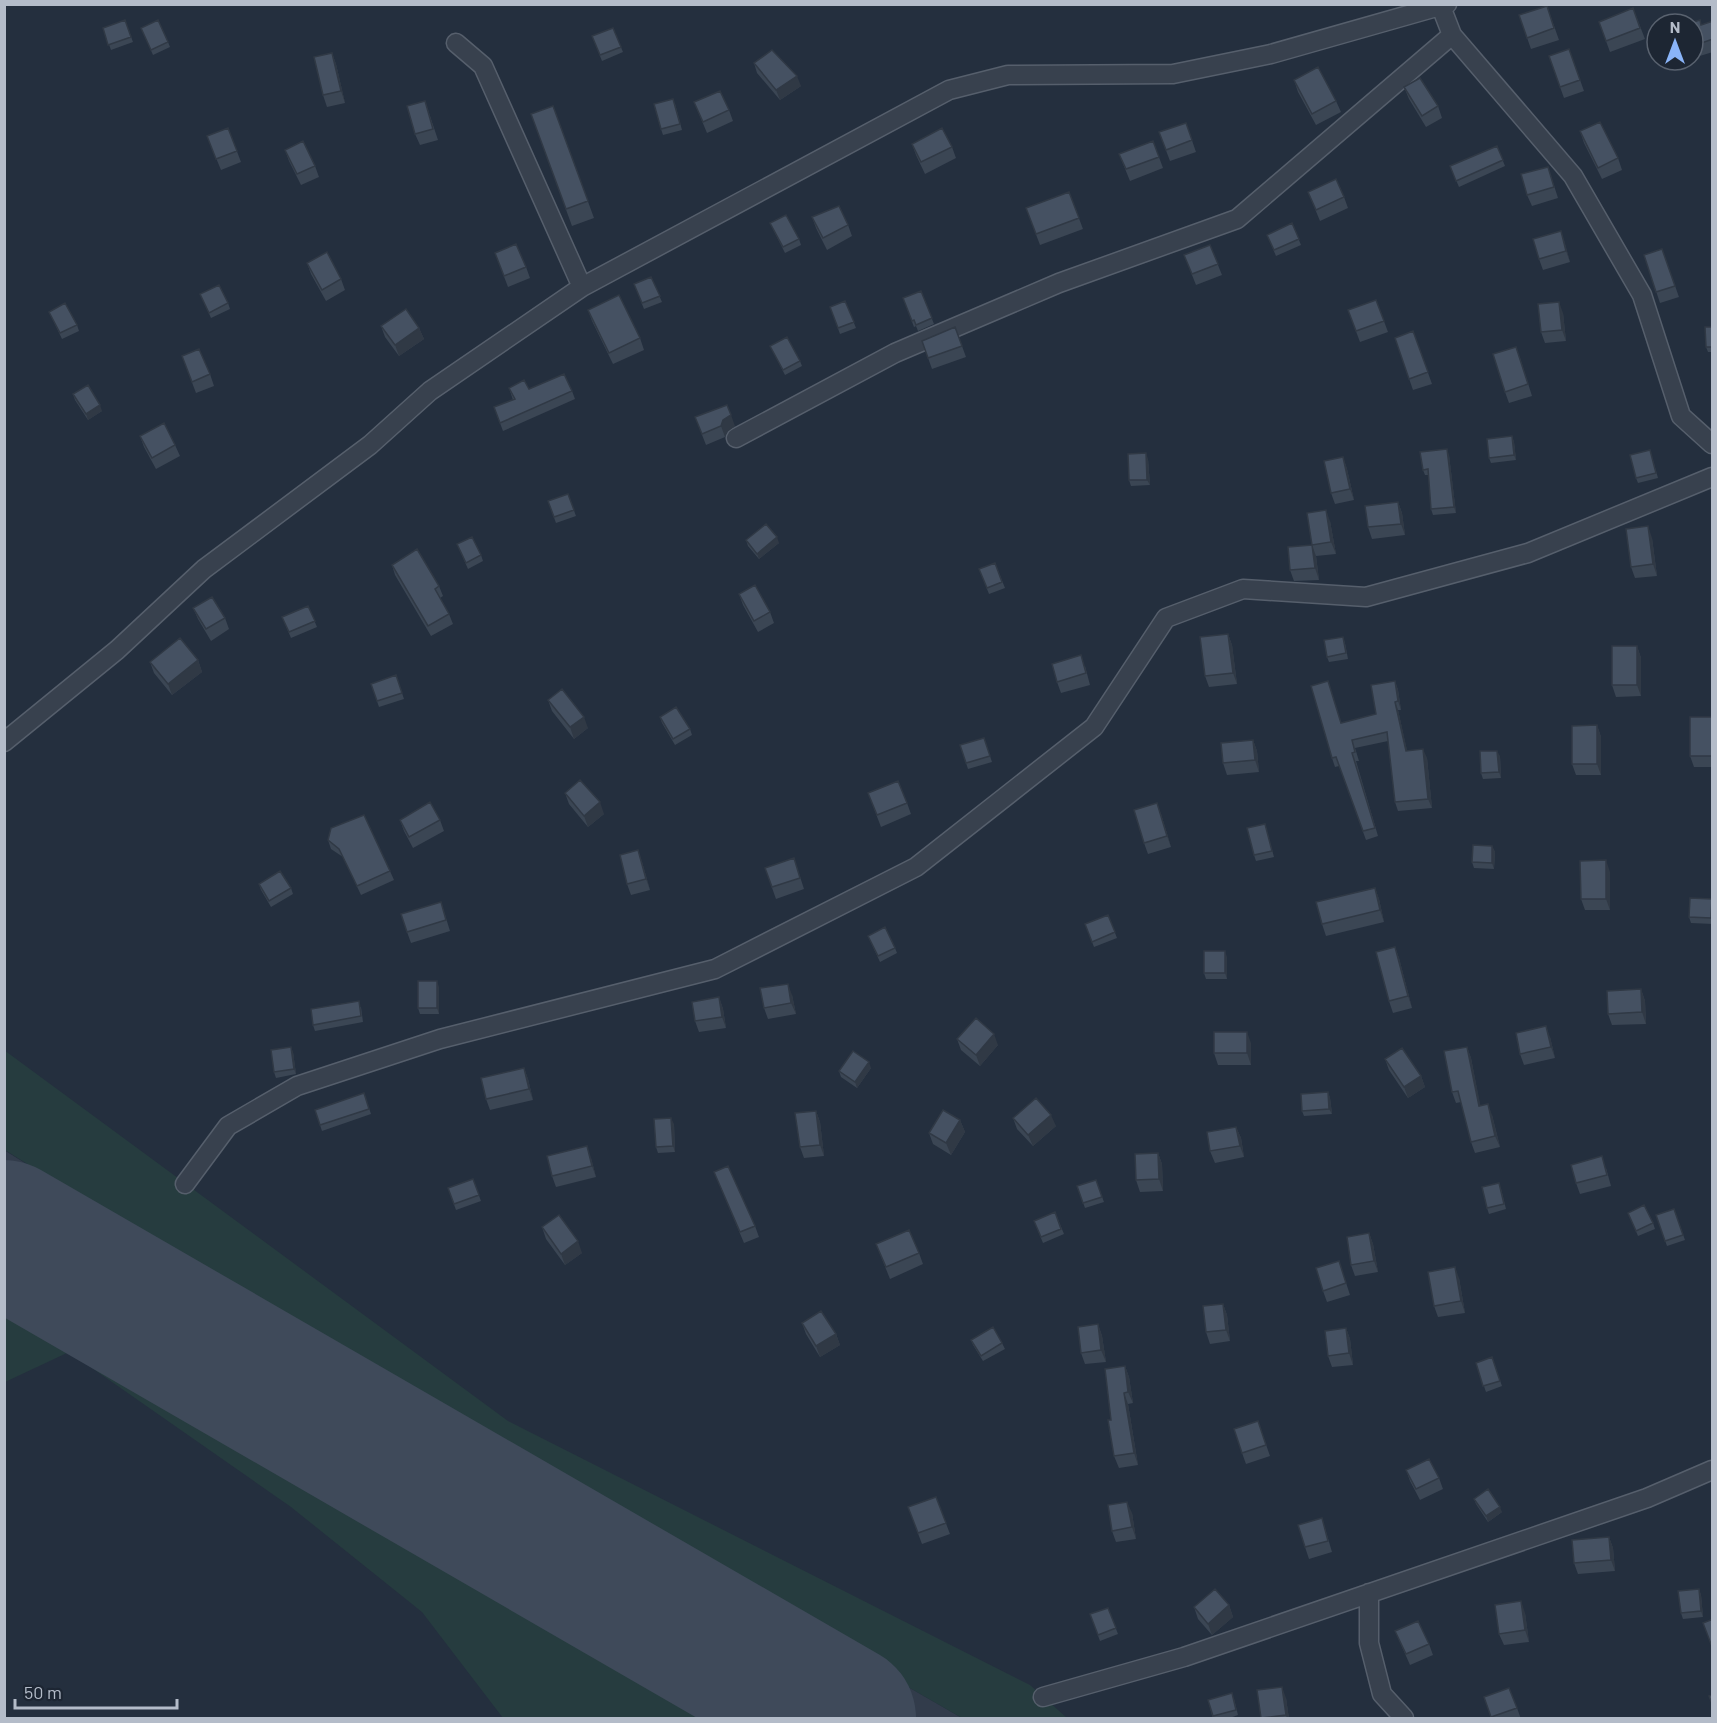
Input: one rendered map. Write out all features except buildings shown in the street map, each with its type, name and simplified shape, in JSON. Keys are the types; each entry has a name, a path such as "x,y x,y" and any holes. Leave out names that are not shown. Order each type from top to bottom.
{"street":[{"path":"4,741 117,650 204,568 370,445 430,391 582,287 950,90 1008,75 1173,74 1271,54 1443,5 1452,35 1573,176 1642,295 1681,416 1713,444"},
{"path":"736,438 895,353 1059,283 1237,219 1452,35"},
{"path":"456,43 483,66 582,287"},
{"path":"185,1184 228,1126 297,1086 440,1039 715,969 916,867 1094,727 1166,618 1243,589 1366,597 1528,553 1713,477"},
{"path":"1043,1697 1184,1657 1647,1498 1713,1470"},
{"path":"1369,1593 1369,1643 1382,1694 1404,1719"}],"shaded area":[{"path":"4,1150 174,1256 584,1500 962,1718 751,1718 300,1454 5,1275"}],"green space":[{"path":"4,1050 508,1421 1030,1685 1067,1718 962,1718 584,1500 174,1256 5,1150"},
{"path":"4,1275 300,1454 751,1718 503,1718 422,1612 291,1507 69,1352 5,1382"}],"runway":[{"path":"4,1233 843,1718"}]}
